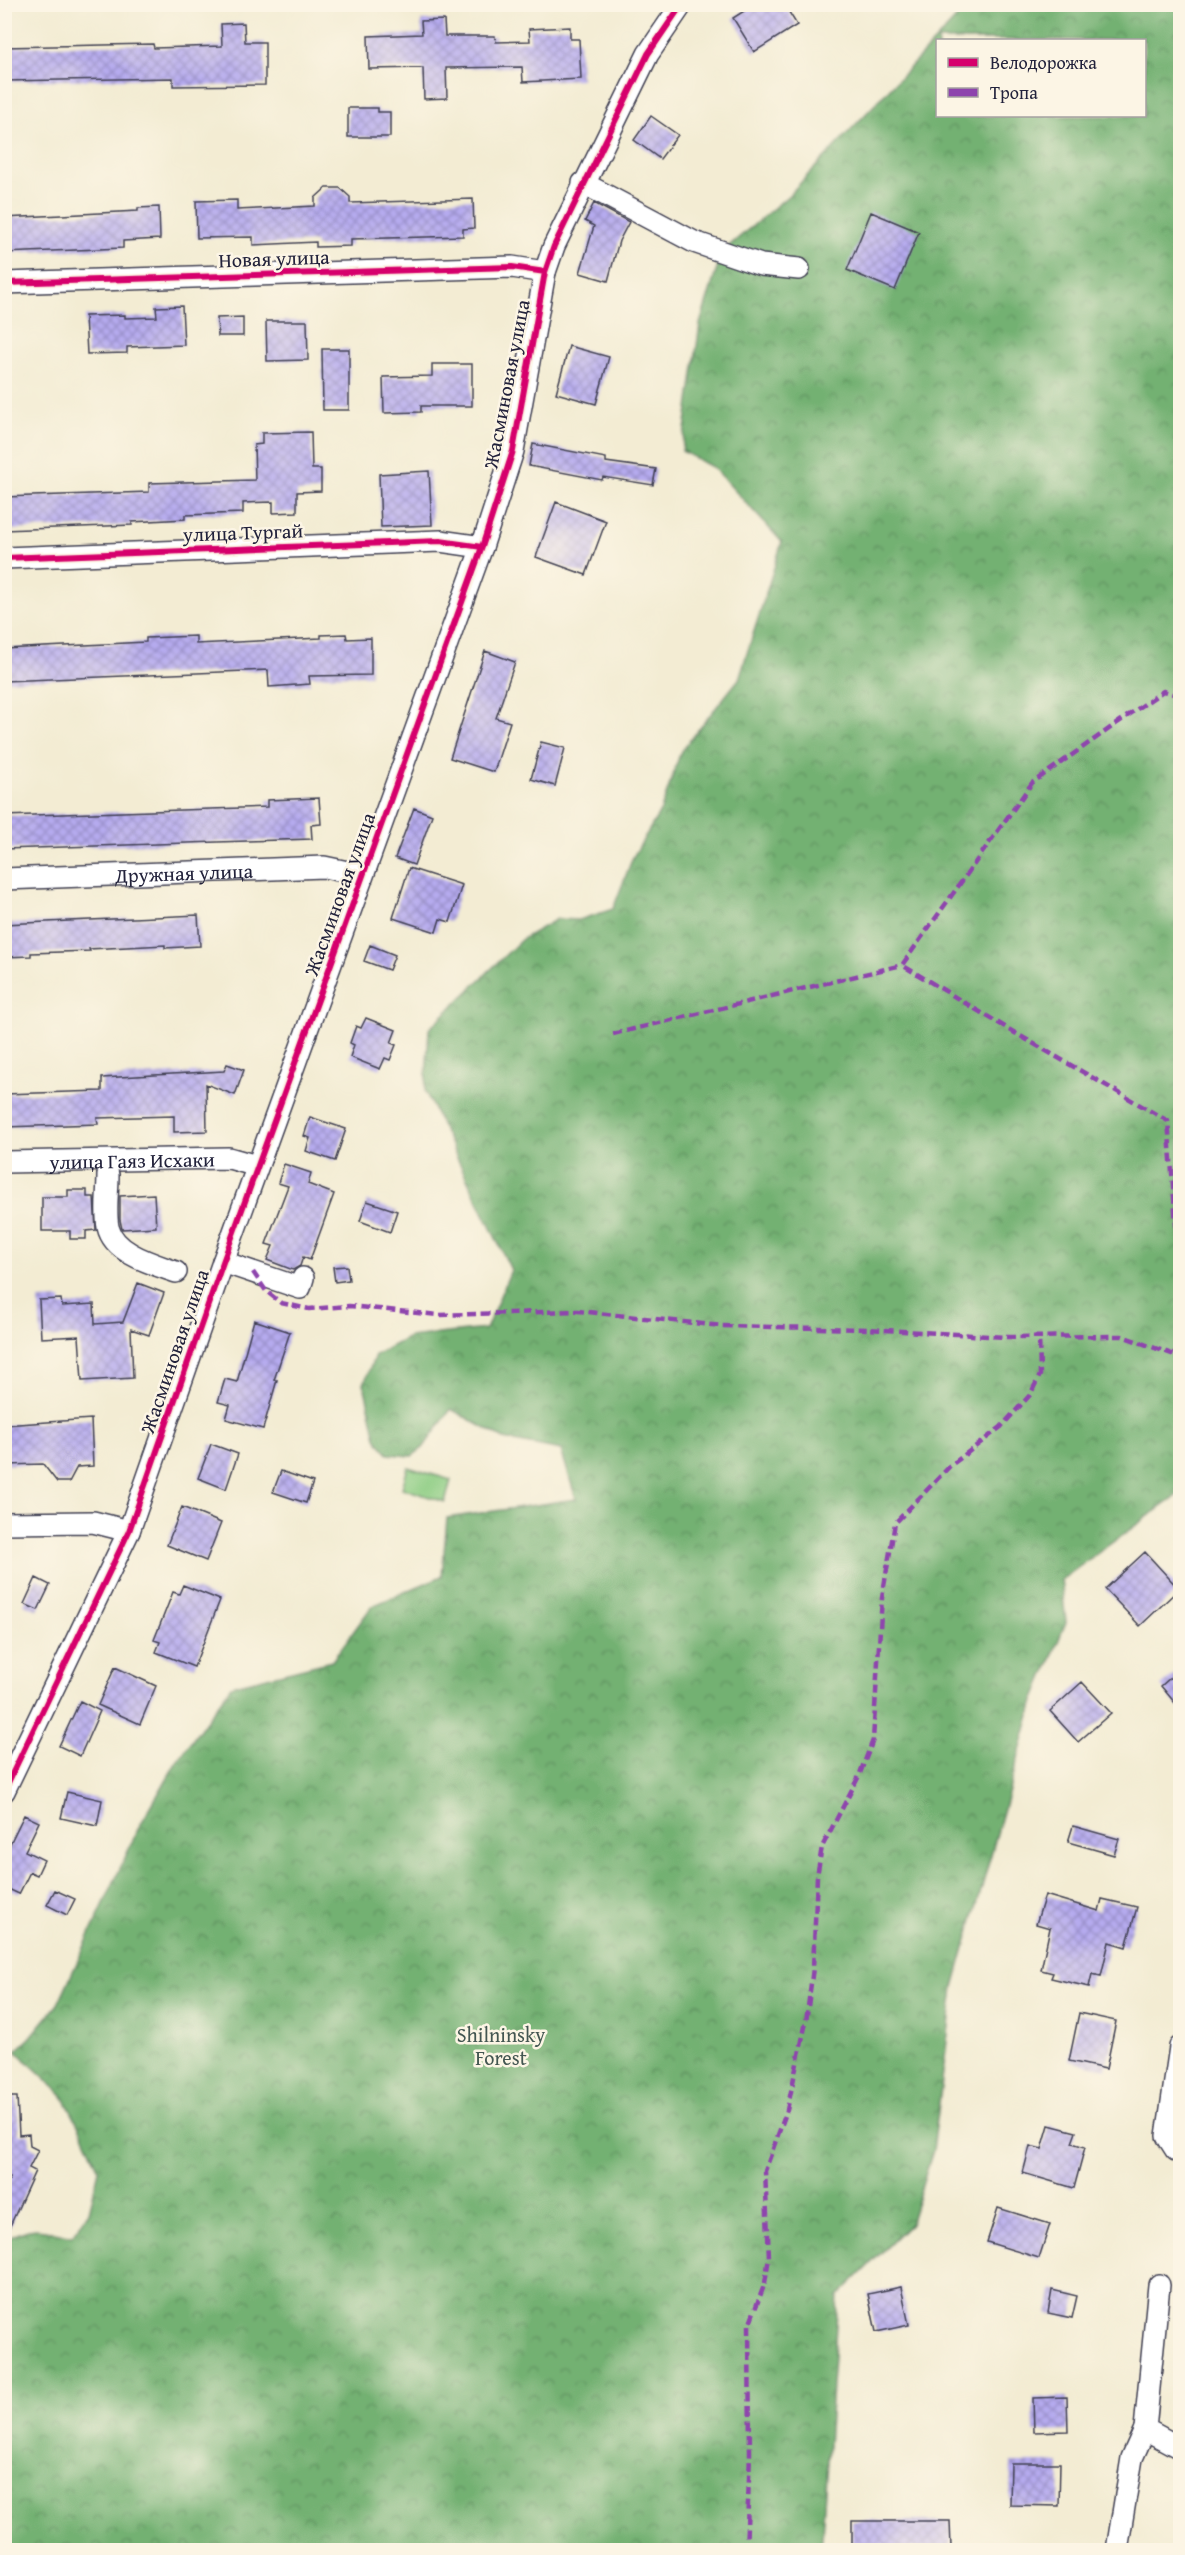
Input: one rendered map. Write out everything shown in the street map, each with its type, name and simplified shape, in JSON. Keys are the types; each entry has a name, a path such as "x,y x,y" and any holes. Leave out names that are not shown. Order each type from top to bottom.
{"street":[{"name":"Жасминовая улица","path":"4,1791 129,1531 257,1166 482,547 513,451 545,272 583,183 648,54 679,5"},
{"path":"583,183 694,242 761,265 799,269"},
{"name":"Новая улица","path":"4,283 512,267 545,272"},
{"name":"улица Тургай","path":"4,558 440,541 482,547"},
{"name":"Дружная улица","path":"4,879 324,867 362,875"},
{"name":"улица Гаяз Исхаки","path":"4,1162 229,1158 257,1166"},
{"path":"108,1175 108,1227 113,1238 143,1260 176,1272"},
{"path":"223,1262 300,1288 303,1278"},
{"path":"4,1523 93,1522 129,1531"},
{"path":"1178,2150 1167,2136 1180,2047"},
{"path":"1116,2550 1132,2458 1145,2429 1159,2285"},
{"path":"1145,2429 1180,2448"}],"green space":[{"name":"Shilninsky Forest","path":"969,5 1180,5 1180,1493 1061,1580 1066,1622 1034,1701 954,1987 933,2150 910,2224 838,2296 821,2550 5,2550 5,2241 22,2232 37,2229 72,2236 89,2212 99,2170 62,2094 16,2051 58,2004 139,1827 176,1763 231,1686 332,1661 372,1606 442,1576 447,1518 576,1499 561,1450 504,1439 451,1409 423,1448 412,1456 388,1454 376,1438 364,1384 375,1355 409,1337 486,1329 511,1270 425,1091 429,1029 522,939 557,919 579,920 613,909 633,857 661,810 681,751 739,679 782,542 714,468 682,451 700,324 722,252 789,195 936,40 936,117 1146,117 1146,39 937,39"},
{"path":"408,1467 451,1480 445,1502 402,1488"}],"building":[{"path":"755,4 784,4 797,25 754,52 733,18"},
{"path":"444,20 445,36 495,36 496,42 530,41 529,29 570,27 570,39 579,39 581,79 523,82 522,67 446,68 447,98 424,99 423,68 369,69 368,36 422,34 421,21"},
{"path":"244,23 245,42 265,42 265,85 173,86 173,78 4,81 4,47 153,44 154,48 222,46 221,24"},
{"path":"348,108 378,108 378,112 390,112 390,137 348,137"},
{"path":"651,116 678,135 660,159 634,140"},
{"path":"326,188 340,188 350,197 350,203 473,199 474,228 463,229 463,236 351,239 351,246 316,247 316,242 253,245 253,237 197,238 196,201 237,200 237,210 315,206 315,198"},
{"path":"594,203 629,222 619,241 608,281 580,273 594,226 585,221"},
{"path":"159,207 160,239 123,241 123,248 4,253 4,218 138,211 138,208"},
{"path":"871,212 919,232 895,290 847,270"},
{"path":"182,306 184,345 127,347 127,353 87,354 85,316 157,317 156,307"},
{"path":"243,317 243,336 218,336 217,318"},
{"path":"266,321 307,321 308,360 267,361"},
{"path":"569,346 609,357 596,404 556,393"},
{"path":"322,349 349,349 349,410 323,410"},
{"path":"432,364 472,364 472,406 421,406 421,412 384,413 383,377 432,376"},
{"path":"311,432 312,469 321,469 321,491 297,492 297,512 273,513 273,502 243,503 243,513 185,515 185,519 132,522 132,525 4,530 4,497 149,492 149,483 255,480 254,445 262,444 262,433"},
{"path":"533,444 606,458 606,462 656,469 653,485 603,477 602,480 529,466"},
{"path":"429,471 432,525 381,527 379,474"},
{"path":"556,502 606,521 586,575 536,557"},
{"path":"346,634 347,639 371,638 371,675 309,676 310,684 269,687 268,670 4,681 4,649 146,642 146,638 196,636 196,644 321,638 321,635"},
{"path":"485,651 515,662 496,718 510,722 494,772 450,758"},
{"path":"541,742 565,748 555,786 531,779"},
{"path":"319,798 321,824 311,825 312,839 4,849 4,816 267,807 267,800"},
{"path":"414,808 432,815 414,865 395,858"},
{"path":"409,868 462,885 450,922 440,919 436,932 393,918"},
{"path":"198,915 200,946 165,948 165,945 89,949 90,951 31,953 31,956 4,957 4,924"},
{"path":"370,945 395,955 389,970 364,961"},
{"path":"366,1018 396,1030 391,1043 396,1045 390,1060 385,1058 380,1069 350,1057 354,1045 350,1043 356,1026 361,1028"},
{"path":"227,1064 244,1070 235,1095 206,1084 207,1131 174,1132 174,1116 97,1118 98,1124 4,1127 4,1094 102,1091 102,1078 224,1071"},
{"path":"310,1117 346,1129 335,1161 306,1151 310,1138 304,1136"},
{"path":"284,1164 311,1173 308,1184 334,1194 310,1260 303,1257 300,1266 293,1270 267,1260 273,1246 266,1244 288,1186 278,1183"},
{"path":"68,1190 87,1190 87,1197 94,1197 96,1230 86,1231 86,1239 70,1239 70,1231 42,1231 42,1197 68,1197"},
{"path":"154,1194 156,1227 122,1229 120,1196"},
{"path":"367,1201 397,1211 390,1232 360,1221"},
{"path":"347,1266 349,1280 335,1282 333,1267"},
{"path":"138,1283 164,1293 149,1335 131,1329 133,1378 82,1381 79,1336 41,1338 39,1300 61,1299 62,1306 94,1304 95,1324 123,1322"},
{"path":"254,1320 290,1332 274,1380 277,1380 263,1429 226,1419 230,1405 218,1402 225,1379 237,1382"},
{"path":"91,1419 93,1466 77,1467 69,1482 57,1482 43,1464 6,1465 4,1425"},
{"path":"211,1444 238,1454 226,1489 198,1478"},
{"path":"281,1471 313,1482 306,1503 273,1492"},
{"path":"182,1507 221,1523 206,1561 167,1545"},
{"path":"1145,1552 1179,1589 1140,1626 1105,1589"},
{"path":"36,1578 50,1585 38,1610 24,1604"},
{"path":"183,1585 220,1600 194,1667 156,1652 160,1642 154,1640 173,1592 179,1594"},
{"path":"115,1667 156,1686 140,1724 98,1705"},
{"path":"1180,1669 1180,1709 1161,1686"},
{"path":"1082,1682 1111,1713 1078,1742 1050,1711"},
{"path":"80,1701 100,1711 80,1756 59,1746"},
{"path":"67,1792 102,1800 97,1826 61,1818"},
{"path":"24,1815 39,1822 25,1851 44,1860 37,1875 30,1872 19,1894 4,1887 4,1856"},
{"path":"1073,1826 1119,1839 1114,1855 1068,1842"},
{"path":"55,1890 75,1899 67,1915 47,1905"},
{"path":"1045,1895 1099,1911 1102,1899 1137,1907 1126,1947 1109,1942 1101,1976 1092,1974 1089,1987 1051,1978 1053,1973 1041,1970 1050,1928 1036,1924"},
{"path":"1079,2013 1116,2021 1106,2069 1069,2061"},
{"path":"4,2097 17,2097 19,2135 29,2134 30,2146 38,2150 29,2168 35,2171 4,2239 4,2190 10,2178 4,2175"},
{"path":"1049,2125 1076,2132 1072,2143 1085,2147 1074,2188 1023,2173 1030,2146 1042,2149"},
{"path":"998,2208 1050,2224 1039,2258 987,2242"},
{"path":"901,2287 909,2325 876,2332 868,2294"},
{"path":"1052,2290 1077,2296 1072,2318 1048,2313"},
{"path":"1067,2397 1068,2431 1034,2432 1033,2398"},
{"path":"1011,2463 1060,2463 1059,2506 1010,2505"},
{"path":"852,2521 950,2521 951,2548 852,2550"}],"marked path":[{"path":"1180,696 1163,691 1032,783 902,965 1168,1121 1180,1275"},
{"path":"613,1034 902,965"},
{"path":"253,1272 266,1291 281,1303 309,1309 349,1306 438,1315 578,1311 722,1326 868,1329 1007,1337 1122,1336 1180,1357"},
{"path":"746,2550 750,2454 749,2325 765,2283 769,2257 765,2171 787,2110 806,2022 813,1968 817,1876 822,1847 859,1776 873,1740 882,1598 895,1523 950,1466 1001,1427 1030,1395 1040,1375 1039,1335"}],"cycle path":[{"path":"4,1791 129,1531 223,1262 482,547 513,451 545,272 554,246 648,54 682,4"},
{"path":"4,283 512,267 545,272"},
{"path":"4,558 440,541 482,547"}]}
